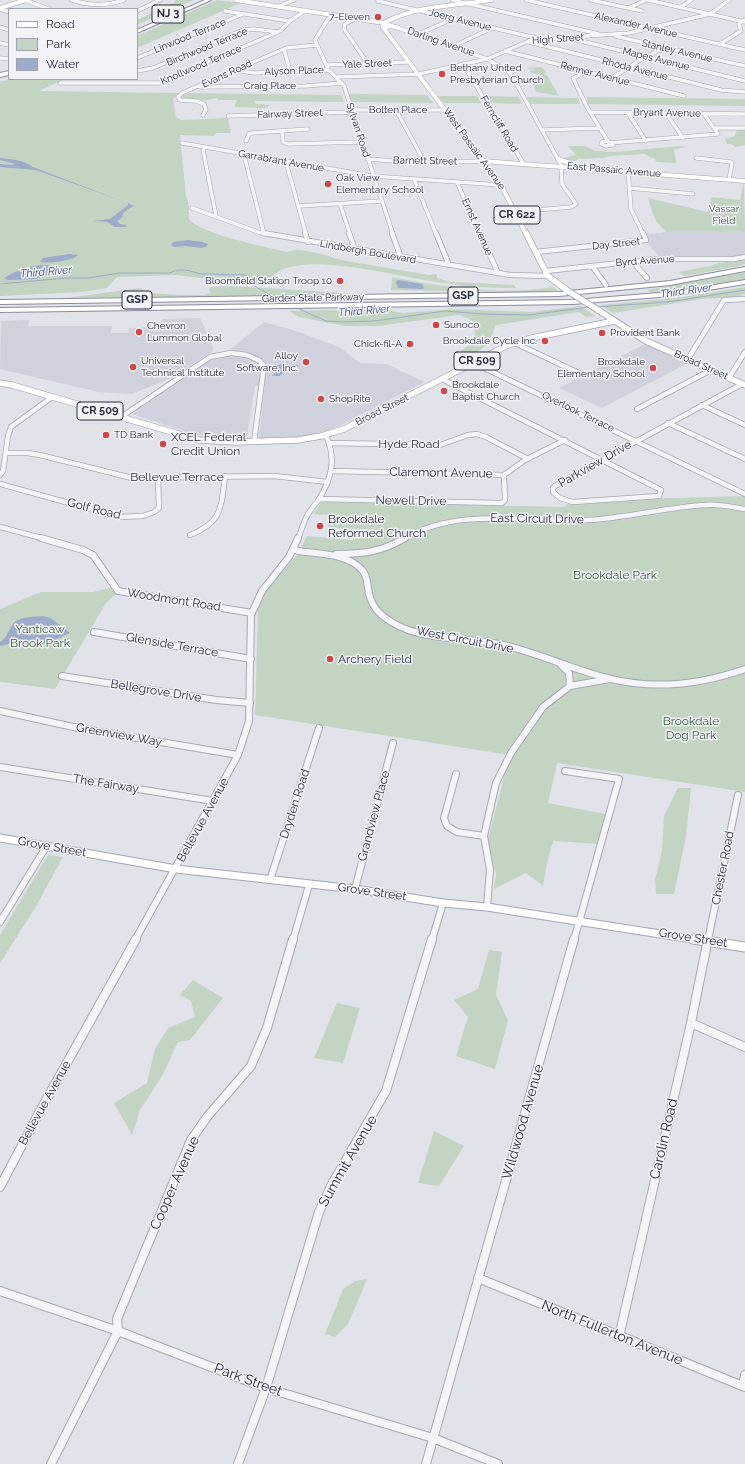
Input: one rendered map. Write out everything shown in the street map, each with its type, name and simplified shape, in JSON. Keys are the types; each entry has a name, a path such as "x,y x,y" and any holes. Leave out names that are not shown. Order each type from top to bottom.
{"highway":[{"path":"138,28 196,0"},
{"path":"200,2 210,0"},
{"name":"NJ 3","path":"138,28 200,2"},
{"name":"NJ 3","path":"138,32 200,2"},
{"name":"Garden State Parkway","path":"0,302 558,294 642,287 696,279 745,268"},
{"name":"Garden State Parkway","path":"0,310 573,302 656,296 745,283"}],"main road":[{"path":"0,7 19,0"},
{"path":"0,7 26,0"},
{"name":"Darling Avenue","path":"236,0 384,23"},
{"path":"399,28 383,28 384,23 398,16 491,0"},
{"name":"West Passaic Avenue","path":"383,28 501,184 547,274 568,291 614,321"},
{"path":"479,156 496,161"},
{"path":"558,159 582,167"},
{"name":"East Passaic Avenue","path":"483,161 523,162 628,170 745,181"},
{"name":"Broad Street","path":"0,383 122,417 192,439 217,442 294,441 326,436 344,429 515,343 614,321 646,341 744,385"},
{"name":"Grove Street","path":"0,838 176,869 355,889 487,907 745,947"}],"street":[{"path":"26,0 46,8"},
{"path":"72,0 84,4 94,5 124,0"},
{"path":"138,11 160,0"},
{"path":"279,6 294,0"},
{"path":"452,0 604,35"},
{"name":"Alexander Avenue","path":"526,0 745,50"},
{"path":"591,0 642,11"},
{"path":"629,8 650,0 744,21"},
{"path":"681,7 691,0"},
{"name":"High Street","path":"336,77 419,74 487,59 526,41 629,33 710,14 729,0"},
{"name":"Joerg Avenue","path":"378,1 542,39"},
{"name":"Knollwood Terrace","path":"60,84 160,83 284,29 290,21 306,10"},
{"path":"225,12 290,21"},
{"name":"Linwood Terrace","path":"138,58 243,14"},
{"path":"317,45 315,40 316,36 328,19 334,15"},
{"path":"355,18 345,24 344,29 368,64"},
{"path":"419,34 452,19"},
{"path":"740,30 739,24 744,21"},
{"name":"Darling Avenue","path":"384,23 454,46 487,59 501,66 511,76 558,159 561,166 562,184 576,202 576,206 571,207 515,212"},
{"path":"454,46 492,28"},
{"name":"Birchwood Terrace","path":"138,71 153,68 243,30 254,29 278,32"},
{"path":"720,44 740,30 745,31"},
{"name":"Stanley Avenue","path":"609,35 745,66"},
{"name":"Mapes Avenue","path":"568,38 745,81"},
{"name":"Rhoda Avenue","path":"526,41 721,90 745,92"},
{"name":"Evans Road","path":"203,115 206,110 204,104 196,101 182,101 178,98 182,93 291,46 317,45"},
{"name":"Sylvan Road","path":"317,45 328,70 342,83 401,258"},
{"path":"612,78 645,57 665,48"},
{"path":"284,49 290,71"},
{"name":"Renner Avenue","path":"505,51 684,96"},
{"name":"Yale Street","path":"326,65 409,62"},
{"name":"Ferncliff Road","path":"463,64 523,162"},
{"name":"Alyson Place","path":"235,70 249,73 328,70"},
{"path":"586,72 573,76 573,78 582,94 585,104 607,141 614,144"},
{"path":"81,84 90,80"},
{"name":"Craig Place","path":"197,87 306,86 342,83"},
{"path":"114,88 116,84"},
{"path":"396,110 425,162"},
{"name":"Bolten Place","path":"351,111 445,110"},
{"name":"Fairway Street","path":"228,116 351,111"},
{"name":"Bryant Avenue","path":"590,112 745,114"},
{"path":"628,113 646,141"},
{"path":"666,113 683,138"},
{"path":"607,141 602,142 601,144 608,146 614,144 717,134 718,133 715,128 704,114"},
{"path":"542,130 599,128"},
{"path":"715,128 745,128"},
{"path":"246,141 249,134 252,133 308,129"},
{"path":"282,132 283,142 288,144 361,142"},
{"name":"Garrabrant Avenue","path":"182,143 373,176 501,184"},
{"path":"204,148 203,150 216,216"},
{"path":"244,154 264,234"},
{"path":"696,158 731,162 732,164 729,179"},
{"name":"Barnett Street","path":"367,159 425,162 483,161"},
{"path":"286,162 308,242"},
{"name":"Day Street","path":"536,252 646,240 631,209 628,170"},
{"path":"414,179 449,265"},
{"name":"Ernst Avenue","path":"457,182 498,273"},
{"path":"629,188 693,194"},
{"path":"299,206 381,201"},
{"path":"340,204 355,250"},
{"name":"Lindbergh Boulevard","path":"192,208 264,234 498,273 520,276 547,274"},
{"name":"Byrd Avenue","path":"547,274 592,266 657,259 734,259 745,257"},
{"path":"633,262 647,278"},
{"path":"592,266 606,285"},
{"path":"688,359 724,300 745,299"},
{"path":"515,343 583,375"},
{"path":"729,378 745,352"},
{"path":"122,417 210,357 226,353 239,353 256,358 262,362 264,366 254,442"},
{"name":"Overlook Terrace","path":"474,363 745,494"},
{"path":"637,408 711,370"},
{"path":"442,379 602,459"},
{"name":"Parkview Drive","path":"602,459 661,490 658,496 573,502 560,498 553,492 553,488 555,486 602,459 702,405 744,385"},
{"path":"0,475 3,471 8,436 11,427 52,397"},
{"path":"702,405 745,425"},
{"path":"668,423 745,459"},
{"name":"Hyde Road","path":"330,443 440,445 454,442 470,434 476,434 486,437 528,459"},
{"name":"Bellevue Avenue","path":"0,1187 39,1112 238,756 249,721 252,613 254,602 294,549 306,517 319,499 328,482 332,471 333,455 330,443 326,436"},
{"name":"Claremont Avenue","path":"332,471 504,475 528,459 564,440"},
{"name":"Bellevue Terrace","path":"6,453 27,453 40,455 132,478 225,476 286,477 328,482"},
{"name":"Newell Drive","path":"319,499 502,503 505,500 504,475"},
{"path":"190,535 205,530 215,520 219,512 225,476"},
{"name":"Golf Road","path":"0,484 114,516 133,517 151,514 159,508 158,478"},
{"name":"East Circuit Drive","path":"294,549 301,548 335,554 379,551 390,547 419,531 452,522 470,519 505,517 586,520 613,518 704,505 745,509"},
{"name":"Woodmont Road","path":"0,527 83,550 93,555 118,591 252,613"},
{"name":"West Circuit Drive","path":"294,549 298,551 342,558 360,568 367,578 367,592 372,605 382,617 405,628 436,636 488,642 554,660 612,679 656,685 686,685 722,678 745,669"},
{"name":"Glenside Terrace","path":"94,632 251,659"},
{"name":"West Circuit Drive","path":"554,660 569,673 570,686"},
{"name":"Bellegrove Drive","path":"62,676 250,704"},
{"path":"487,907 490,870 484,836 496,783 512,753 543,707 570,686 591,681 612,679"},
{"name":"Greenview Way","path":"0,711 85,729 238,756"},
{"name":"Dryden Road","path":"270,880 319,728"},
{"name":"Grandview Place","path":"355,889 393,743"},
{"name":"The Fairway","path":"0,767 213,801"},
{"name":"Wildwood Avenue","path":"426,1464 619,779 565,771"},
{"path":"456,774 444,818 447,826 457,832 484,836"},
{"name":"Chester Road","path":"709,941 738,795"},
{"path":"0,922 46,846"},
{"name":"Cooper Avenue","path":"51,1464 118,1331 117,1319 191,1140 207,1117 251,1066 267,1028 309,884"},
{"name":"Summit Avenue","path":"238,1464 266,1388 319,1212 332,1184 377,1110 386,1091 443,902"},
{"name":"Carolin Road","path":"619,1337 709,941"},
{"path":"691,1023 745,1047"},
{"name":"North Fullerton Avenue","path":"478,1278 619,1337 744,1386"},
{"name":"Park Street","path":"0,1291 118,1331 266,1388 433,1438 498,1464"},
{"path":"744,1386 745,1375"}],"shaded area":[{"path":"666,231 745,231 745,256 741,258 660,257 646,242 650,240 646,234 662,233"},
{"path":"200,318 213,347 213,351 173,377 132,394 98,392 0,369 1,321 29,320 28,326 112,326 111,333 128,333 129,328 161,327 162,319"},
{"path":"264,322 293,330 339,347 360,363 386,364 425,382 343,424 329,430 300,437 259,438 265,383 255,386 247,436 196,435 132,414 212,358 223,355"},
{"name":"Brookdale Elementary School","path":"645,344 688,363 602,408 559,388"}],"green space":[{"path":"176,0 193,0 138,25 138,20 175,2"},
{"path":"217,0 241,3 138,48 138,36"},
{"path":"542,67 547,73 544,74 547,75 559,96 536,92 532,78 539,76 530,73 530,71 536,70 525,68"},
{"path":"8,80 63,80 39,91 179,93 173,99 176,117 181,120 228,118 231,133 217,133 213,136 180,135 186,196 189,206 189,219 196,225 206,230 287,252 301,250 345,261 429,275 437,274 437,278 450,282 514,285 516,288 462,285 362,268 319,264 300,265 284,269 277,272 260,285 175,275 117,277 107,288 82,292 0,296 0,285 30,281 0,284 0,82"},
{"path":"187,93 341,95 344,102 254,101 256,104 271,105 265,108 234,107 237,100 218,100 216,98 202,101 182,100 180,97"},
{"path":"349,94 427,95 433,103 351,102"},
{"path":"438,96 477,96 482,103 444,103"},
{"path":"486,96 519,97 522,104 489,103"},
{"path":"527,97 578,98 580,104 531,104"},
{"path":"587,97 745,99 745,106 588,104"},
{"path":"737,129 745,129 745,145 735,147 732,144 727,144 725,139 735,136"},
{"path":"568,146 585,146 595,151 615,152 679,146 688,147 674,149 676,163 656,162 655,159 644,154 578,159 572,162 562,158 576,155"},
{"name":"Vassar Field","path":"744,182 745,231 666,231 656,221 648,198 708,212 712,197 740,200"},
{"path":"745,260 745,264 739,266 685,276 678,272 718,263"},
{"path":"745,272 745,279 652,293 647,290"},
{"path":"392,277 472,289 513,291 553,287 559,291 507,292 391,290"},
{"path":"231,286 364,294 66,298 140,288 149,293 204,295 212,292 209,291 210,287"},
{"path":"745,287 745,294 736,297 702,299 613,313 600,305 676,298"},
{"path":"581,306 595,316 586,317 579,312 496,325 489,343 470,358 460,352 468,346 473,339 475,330 474,325 472,320 459,315 378,326 345,326 299,317 289,311 378,309 403,313 454,309 531,312"},
{"path":"745,496 745,792 557,763 548,803 610,815 600,844 553,841 543,886 526,873 494,889 496,874 487,843 510,755 255,715 258,608 260,601 273,582 298,554 307,536 352,540 370,530 328,527 328,515 313,514 322,502 564,507 571,501"},
{"name":"Yanticaw Brook Park","path":"114,587 121,590 106,603 55,689 0,682 0,609 41,592 93,592"},
{"path":"678,788 691,788 686,836 674,894 656,894 655,880 662,851 664,816"},
{"path":"48,855 63,857 35,908 0,963 0,935"},
{"path":"489,950 502,952 496,995 508,1020 495,1069 456,1056 468,1017 454,1000 478,989"},
{"path":"193,980 223,998 190,1040 178,1042 162,1076 140,1110 132,1135 114,1103 147,1083 155,1049 168,1028 195,1017 191,1001 180,995"},
{"path":"337,1003 360,1008 343,1063 314,1058"},
{"path":"434,1131 464,1146 439,1186 418,1183"},
{"path":"367,1279 348,1324 335,1337 325,1334 343,1289 355,1281"}],"water":[{"path":"0,158 21,161 122,201 36,170 0,167 0,164 16,164 0,160"},
{"path":"128,203 134,206 128,209 122,215 123,217 117,221 120,224 126,225 126,227 115,227 107,222 93,221 110,219 128,205"},
{"path":"188,240 208,244 206,247 201,248 186,246 174,247 171,245 173,242"},
{"path":"69,254 78,255 60,262 40,262 43,258"},
{"path":"46,265 59,267 61,270 35,279 8,280 4,278 24,269"},
{"path":"398,280 422,284 424,288 398,288 396,282"},
{"path":"281,364 299,366 290,369 279,376 272,376 277,370 275,367"},
{"path":"43,616 51,618 70,633 48,643 28,645 17,642 0,646 0,642 6,637 13,623 20,619"}],"waterway":[{"name":"Third River","path":"0,284 66,278 88,278 119,273 169,273 178,270 186,270 201,274 246,275 249,278 248,282 273,297"},
{"name":"Third River","path":"596,307 668,302 745,290"},
{"name":"Third River","path":"278,300 287,304"},
{"name":"Third River","path":"295,307 326,321 342,322 374,321 445,311 482,314 529,315 590,307"}],"place":[{"name":"7-Eleven","path":"378,17"},
{"name":"Bethany United Presbyterian Church","path":"442,74"},
{"name":"Oak View Elementary School","path":"328,184"},
{"name":"Bloomfield Station Troop 10","path":"340,281"},
{"name":"Sunoco","path":"436,325"},
{"name":"Chevron Lummon Global","path":"139,332"},
{"name":"Provident Bank","path":"602,333"},
{"name":"Brookdale Cycle Inc.","path":"545,341"},
{"name":"Chick-fil-A","path":"410,344"},
{"name":"Alloy Software, Inc.","path":"306,362"},
{"name":"Universal Technical Institute","path":"133,367"},
{"name":"Brookdale Elementary School","path":"653,368"},
{"name":"Brookdale Baptist Church","path":"444,391"},
{"name":"ShopRite","path":"321,399"},
{"name":"TD Bank","path":"106,435"},
{"name":"XCEL Federal Credit Union","path":"163,444"},
{"name":"Brookdale Reformed Church","path":"320,526"},
{"name":"Archery Field","path":"330,659"}],"park label":[{"name":"Brookdale Park","path":"615,575"},
{"name":"Brookdale Dog Park","path":"691,728"}]}
